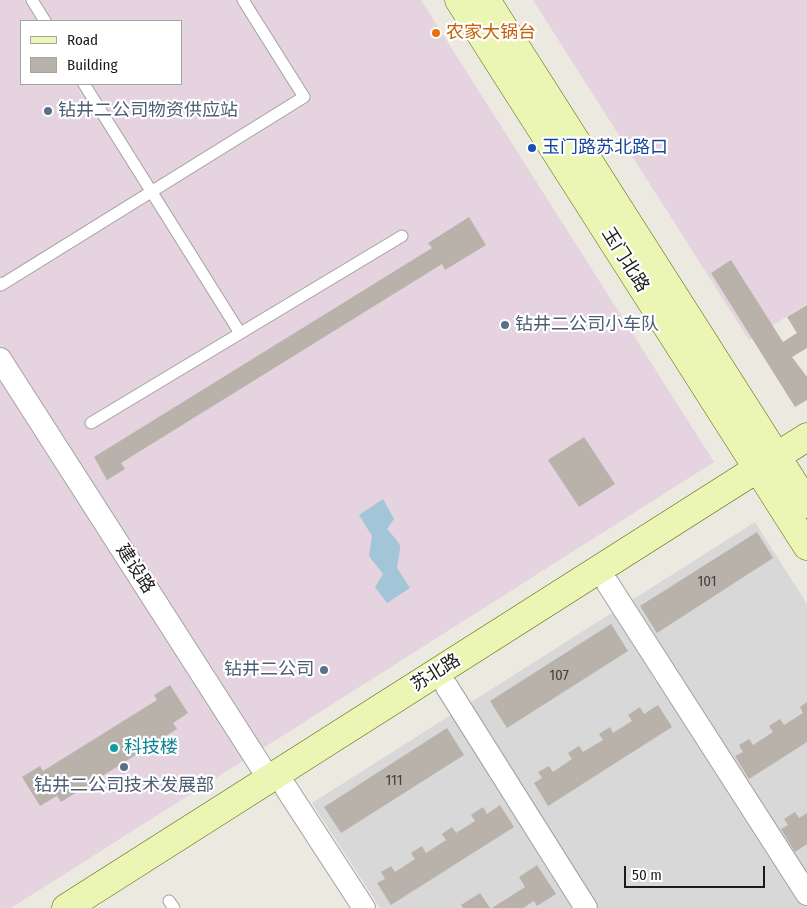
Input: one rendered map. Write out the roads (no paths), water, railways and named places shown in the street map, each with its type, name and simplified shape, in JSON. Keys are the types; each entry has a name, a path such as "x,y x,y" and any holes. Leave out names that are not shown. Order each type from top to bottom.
{"street":[{"name":"玉门北路","path":"459,0 779,468 807,504"},
{"name":"玉门北路","path":"486,0 779,468 807,546"},
{"name":"建设路","path":"0,359 278,784 364,908"},
{"name":"苏北路","path":"66,908 447,687 608,584 779,468 807,437"},
{"name":"苏北路","path":"99,908 278,784 779,468"},
{"path":"608,584 807,894"},
{"path":"447,687 586,908"}],"lane":[{"path":"32,0 44,20"},
{"path":"0,283 1,285 304,97 243,0"},
{"path":"85,85 240,333"},
{"path":"91,423 402,236"}],"water":[{"path":"383,499 394,519 387,529 400,546 397,568 410,588 387,603 375,587 383,574 369,556 372,536 359,515"}],"place":[{"name":"农家大锅台","path":"436,33"},
{"name":"钻井二公司物资供应站","path":"48,111"},
{"name":"玉门路苏北路口","path":"532,148"},
{"name":"钻井二公司小车队","path":"505,325"},
{"name":"钻井二公司","path":"324,670"},
{"name":"科技楼","path":"114,748"},
{"name":"钻井二公司技术发展部","path":"124,767"}]}
